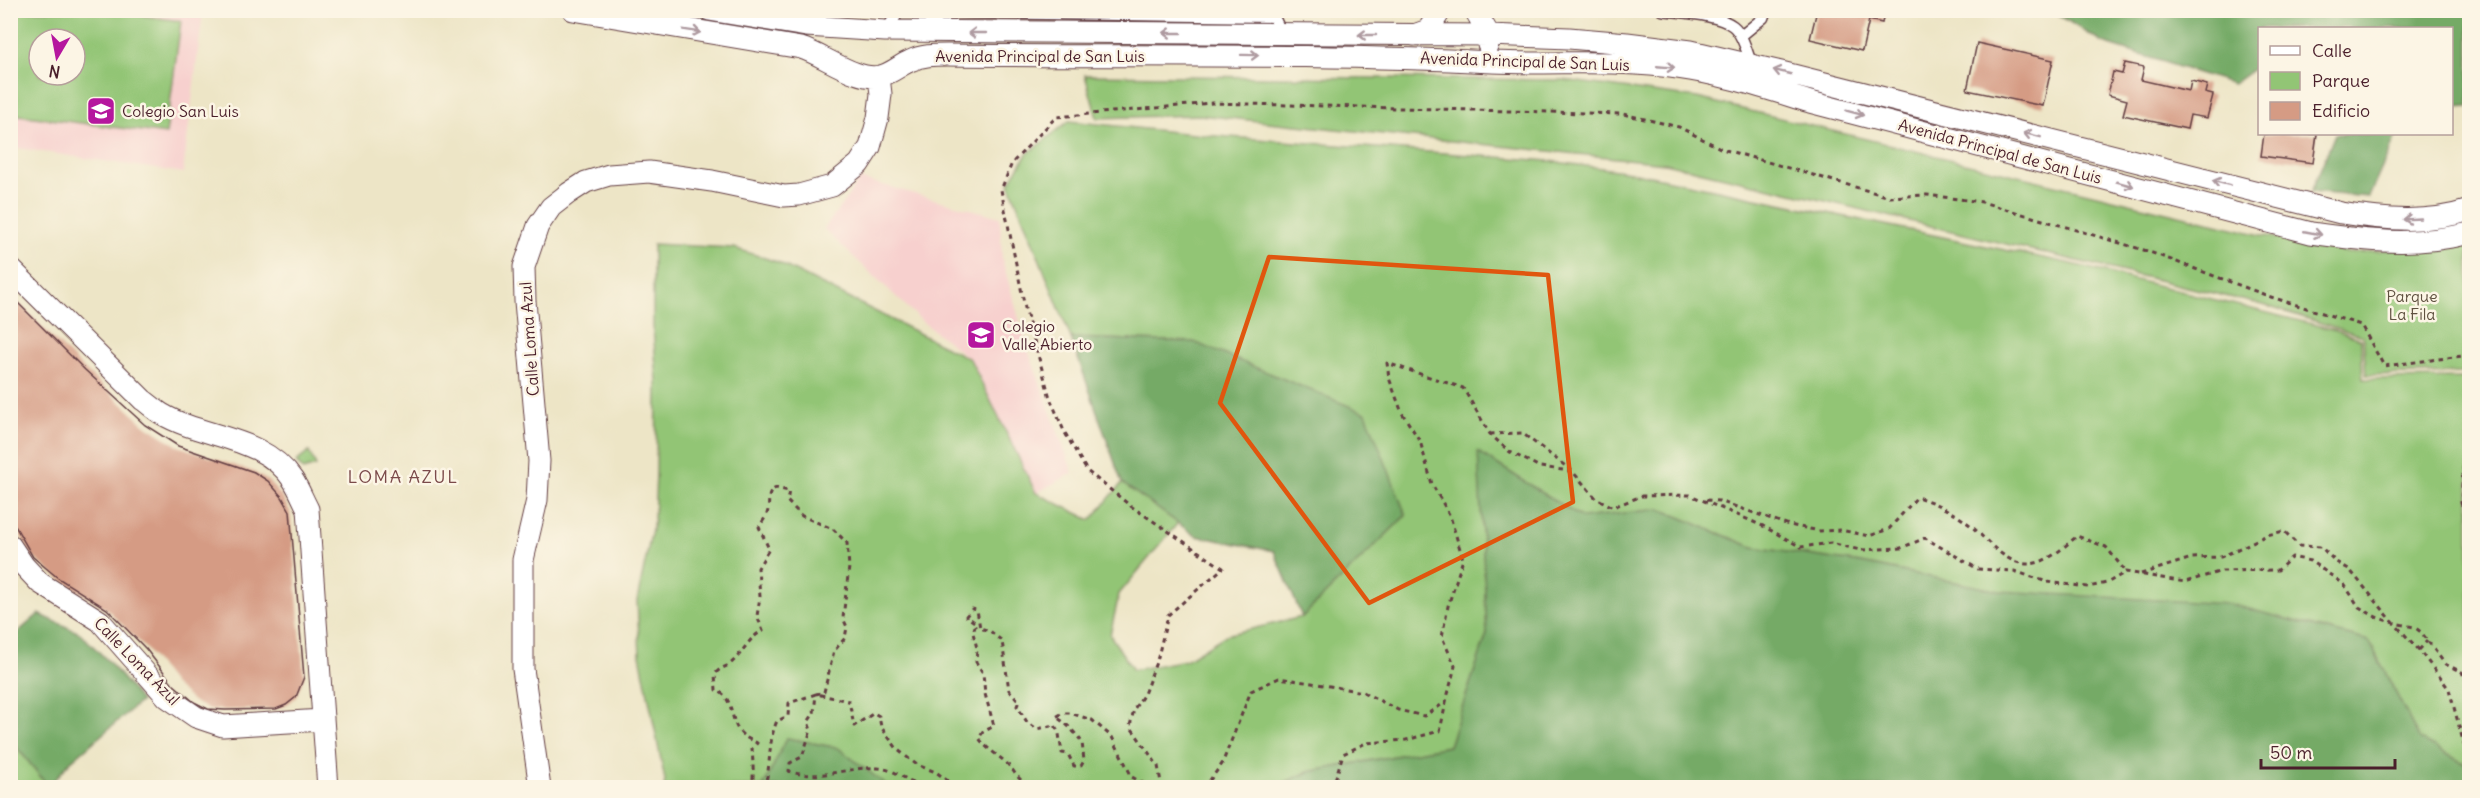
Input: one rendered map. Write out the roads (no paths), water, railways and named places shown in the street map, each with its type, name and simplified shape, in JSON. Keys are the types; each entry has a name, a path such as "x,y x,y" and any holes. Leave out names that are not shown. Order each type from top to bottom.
{"street":[{"path":"573,10 801,48 823,56 855,74 885,74"},
{"path":"1413,35 1428,30 1441,10"},
{"path":"1460,60 1479,56 1489,44 1489,35 1475,10"},
{"name":"Avenida Principal de San Luis","path":"720,11 806,26 885,31 1489,35 1627,42 1691,51 1752,65 2342,213 2400,220 2428,219 2469,210"},
{"name":"Calle Loma Azul","path":"540,788 524,669 523,560 537,500 538,461 524,267 538,226 551,207 569,193 586,182 609,175 649,172 712,181 784,196 799,195 832,186 860,164 870,147 885,74 895,66 897,51 895,42 885,31"},
{"path":"1564,64 1550,55 1549,50 1550,46 1565,38"},
{"name":"Avenida Principal de San Luis","path":"885,74 912,60 947,54 1111,57 1219,55 1632,64 1667,67 1735,79 1810,102 2311,233 2384,243 2409,242 2469,233"},
{"path":"10,268 143,400 162,414 182,423 234,439 258,450 277,463 292,479 308,509 328,788"},
{"name":"Calle Loma Azul","path":"10,545 24,566 40,583 100,621 167,698 196,717 223,726 322,720"}],"lane":[{"path":"1662,10 1718,19 1733,26 1741,36 1752,65"},
{"path":"1741,36 1763,18 1767,10"}],"place":[{"name":"Colegio San Luis","path":"101,111"},
{"name":"Colegio Valle Abierto","path":"981,335"}],"district":[{"name":"LOMA AZUL","path":"403,477"}],"park label":[{"name":"Parque La Fila","path":"2412,305"}]}
